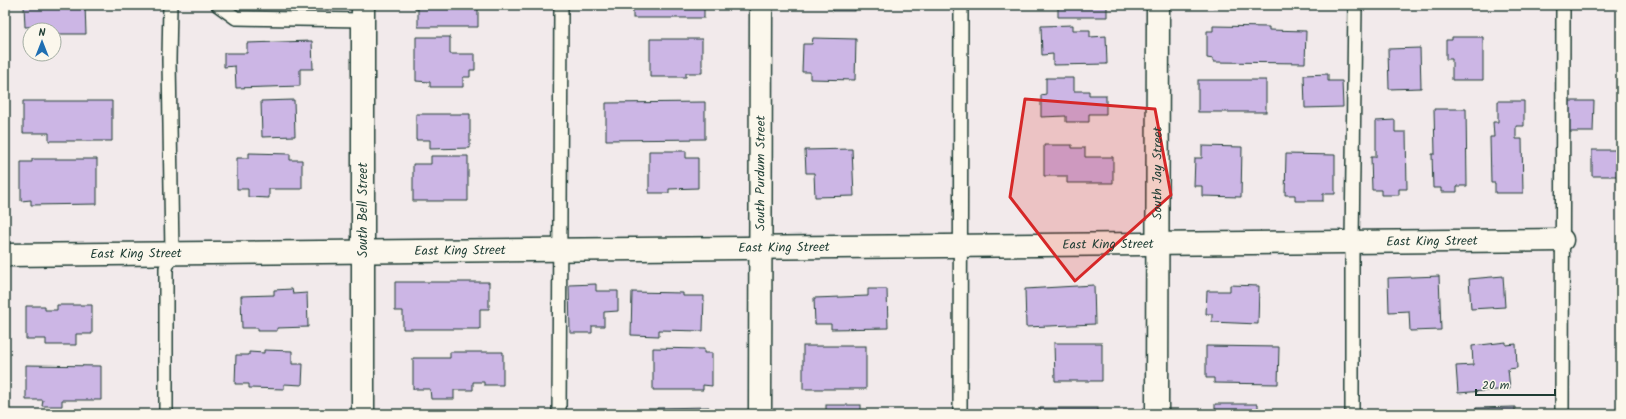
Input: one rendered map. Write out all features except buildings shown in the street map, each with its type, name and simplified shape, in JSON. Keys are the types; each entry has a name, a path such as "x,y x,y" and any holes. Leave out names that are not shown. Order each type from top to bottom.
{"street":[{"name":"South Purdum Street","path":"760,414 761,5"},
{"name":"South Jay Street","path":"1157,414 1158,5"},
{"name":"South Bell Street","path":"363,12 363,414"},
{"name":"East King Street","path":"5,255 1562,240"}],"lane":[{"path":"166,414 166,268 172,254 170,5"},
{"path":"218,5 236,18 363,12"},
{"path":"559,414 561,5"},
{"path":"960,414 962,246 961,5"},
{"path":"1352,414 1352,242 1355,5"},
{"path":"1562,414 1563,5"}],"highlighted area":[{"path":"1025,99 1155,109 1171,195 1075,281 1010,197"}]}
